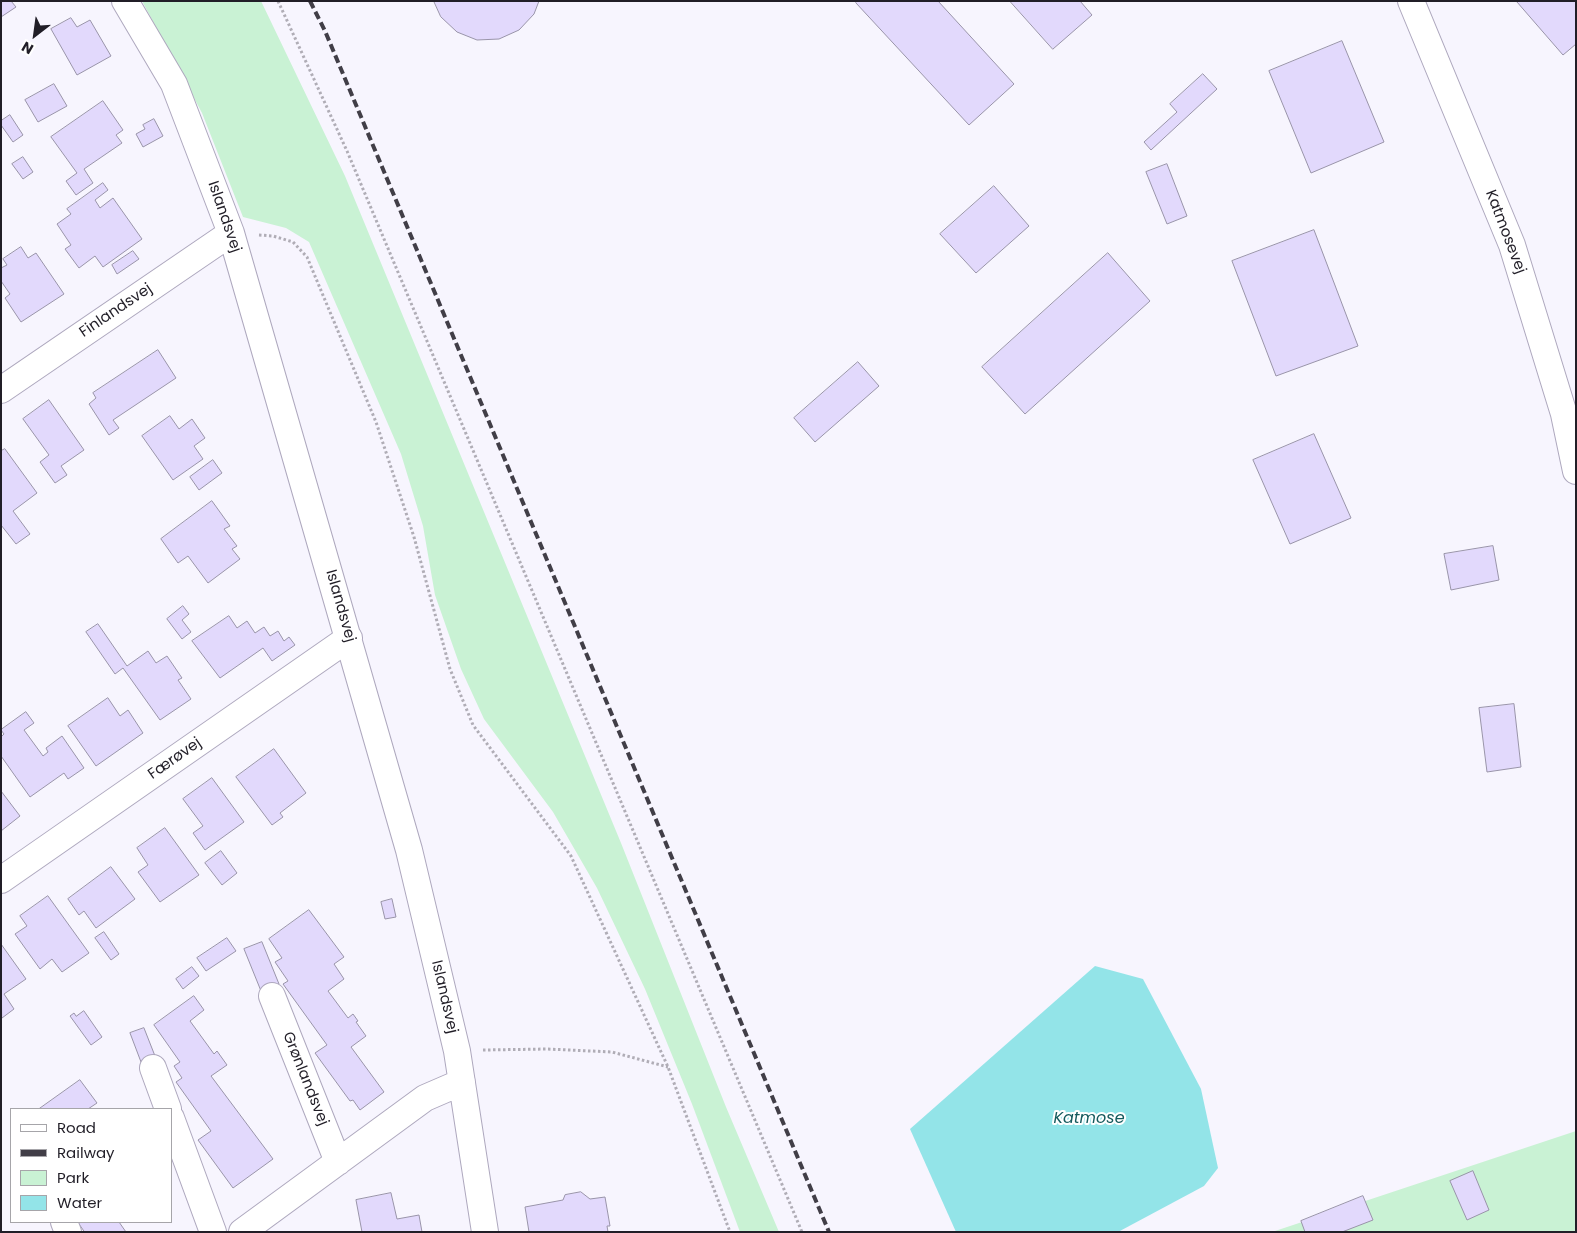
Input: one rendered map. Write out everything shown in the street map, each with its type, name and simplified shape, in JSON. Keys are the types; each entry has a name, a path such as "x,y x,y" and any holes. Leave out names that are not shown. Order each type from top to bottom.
{"street":[{"name":"Islandsvej","path":"125,1 174,84 231,233 409,850 457,1051 485,1232"},
{"name":"Katmosevej","path":"1411,1 1512,245 1570,413 1576,471"},
{"name":"Finlandsvej","path":"1,390 231,233"},
{"name":"Færøvej","path":"1,880 349,638"},
{"name":"Grønlandsvej","path":"272,996 338,1162"},
{"path":"153,1068 168,1108"},
{"path":"242,1232 425,1098 462,1082"},
{"path":"172,1121 213,1232"}],"path":[{"path":"278,1 347,151 802,1232"},
{"path":"231,233 273,236 293,242 308,257 376,422 414,537 450,669 474,724 571,856 668,1067 730,1232"},
{"path":"457,1051 547,1049 612,1052 668,1067"}],"green space":[{"path":"142,1 261,1 345,176 621,843 726,1107 779,1232 740,1232 692,1104 645,989 597,888 553,812 484,719 461,669 435,595 423,526 401,454 309,242 286,228 243,217 202,113"},
{"path":"1576,1131 1576,1232 1272,1232"}],"water":[{"name":"Katmose","path":"1095,966 1143,979 1201,1089 1218,1168 1204,1186 1118,1232 956,1232 910,1129"}],"building":[{"path":"1,1 11,1 16,7 1,17"},
{"path":"434,1 539,1 534,14 519,30 499,39 477,40 457,32 441,17"},
{"path":"857,1 938,1 1014,84 969,125 856,3"},
{"path":"1010,1 1080,1 1092,15 1053,49"},
{"path":"1576,1 1576,44 1563,55 1517,2"},
{"path":"71,18 77,27 90,20 111,56 77,75 51,29"},
{"path":"1342,41 1384,142 1311,173 1269,71"},
{"path":"1203,74 1217,89 1151,150 1144,142 1177,112 1170,104"},
{"path":"54,84 67,106 38,122 25,100"},
{"path":"103,101 123,130 116,135 122,143 84,169 93,183 76,195 66,181 77,173 51,137"},
{"path":"10,115 23,135 13,142 1,125 1,121"},
{"path":"154,119 163,136 143,147 136,134 145,129 143,125"},
{"path":"23,157 33,172 23,179 12,164"},
{"path":"1167,164 1187,216 1167,224 1146,172"},
{"path":"103,183 108,190 95,200 100,208 113,198 142,239 103,267 95,256 79,268 65,249 71,245 57,224 71,214 67,209"},
{"path":"994,186 1029,226 976,273 940,234"},
{"path":"1314,230 1358,346 1276,376 1232,261"},
{"path":"21,247 28,258 36,253 64,294 21,322 5,298 10,294 1,281 1,268 7,265 3,259"},
{"path":"133,251 139,259 117,274 112,265"},
{"path":"1108,253 1150,301 1025,414 982,367"},
{"path":"158,350 176,378 113,420 119,428 109,435 89,404 96,398 93,393"},
{"path":"858,362 879,386 815,442 794,418"},
{"path":"49,400 84,450 61,466 67,475 55,483 40,462 49,455 23,419"},
{"path":"170,416 179,429 192,419 205,438 194,446 203,459 173,480 142,436"},
{"path":"1314,434 1351,518 1290,544 1253,460"},
{"path":"5,449 37,493 13,511 30,534 16,544 1,525 1,451"},
{"path":"213,460 222,473 199,490 190,477"},
{"path":"212,501 230,526 224,529 237,546 232,549 240,559 208,583 188,556 178,563 161,539"},
{"path":"1493,546 1499,580 1451,590 1444,554"},
{"path":"183,606 189,614 182,620 191,632 182,639 167,619"},
{"path":"229,616 237,628 247,621 255,633 264,627 270,636 278,631 284,641 289,637 295,645 272,661 263,648 220,678 192,641"},
{"path":"98,624 127,666 148,651 156,663 167,656 182,678 178,680 191,699 160,720 123,668 115,674 86,632"},
{"path":"108,698 120,716 128,710 143,733 96,766 68,726"},
{"path":"1514,704 1521,767 1487,772 1479,708"},
{"path":"26,712 34,723 24,730 43,756 48,752 46,748 62,736 84,768 68,779 64,773 30,797 1,756 1,737 4,734 1,730"},
{"path":"274,749 306,793 280,813 283,817 272,825 236,777"},
{"path":"212,778 244,822 205,850 193,833 203,826 183,799"},
{"path":"1,791 20,816 1,831"},
{"path":"165,828 199,875 160,902 138,872 148,865 137,848"},
{"path":"221,851 237,873 222,885 205,863"},
{"path":"111,867 135,899 96,928 84,911 79,915 68,899"},
{"path":"48,896 89,953 62,972 52,959 40,969 15,934 27,926 20,916"},
{"path":"392,899 396,917 385,919 381,902"},
{"path":"309,910 344,957 334,964 344,979 328,991 348,1018 353,1014 358,1021 356,1022 366,1036 351,1047 384,1092 360,1110 353,1100 350,1101 315,1053 327,1045 283,984 288,981 275,962 282,958 269,939"},
{"path":"104,932 119,954 111,960 95,938"},
{"path":"227,938 236,951 206,971 197,958"},
{"path":"262,942 279,984 261,991 244,949"},
{"path":"1,944 26,979 4,994 14,1009 2,1018"},
{"path":"192,967 199,976 183,989 176,979"},
{"path":"194,996 204,1010 190,1021 214,1054 217,1051 227,1065 211,1076 273,1159 233,1188 198,1140 211,1131 176,1082 182,1078 174,1066 180,1062 154,1025"},
{"path":"84,1011 102,1037 91,1045 70,1016 74,1013 76,1016"},
{"path":"144,1028 155,1056 141,1062 130,1033"},
{"path":"80,1080 97,1103 90,1108 40,1108"},
{"path":"1473,1171 1489,1210 1467,1220 1450,1181"},
{"path":"581,1192 590,1199 605,1197 610,1226 607,1226 608,1232 529,1232 525,1207 563,1200 565,1195"},
{"path":"391,1193 397,1219 419,1215 422,1232 362,1232 356,1200"},
{"path":"1363,1196 1373,1220 1342,1232 1305,1232 1301,1221"},
{"path":"79,1223 120,1223 126,1232 85,1232"}],"railway":[{"path":"310,1 325,31 829,1232"}]}
